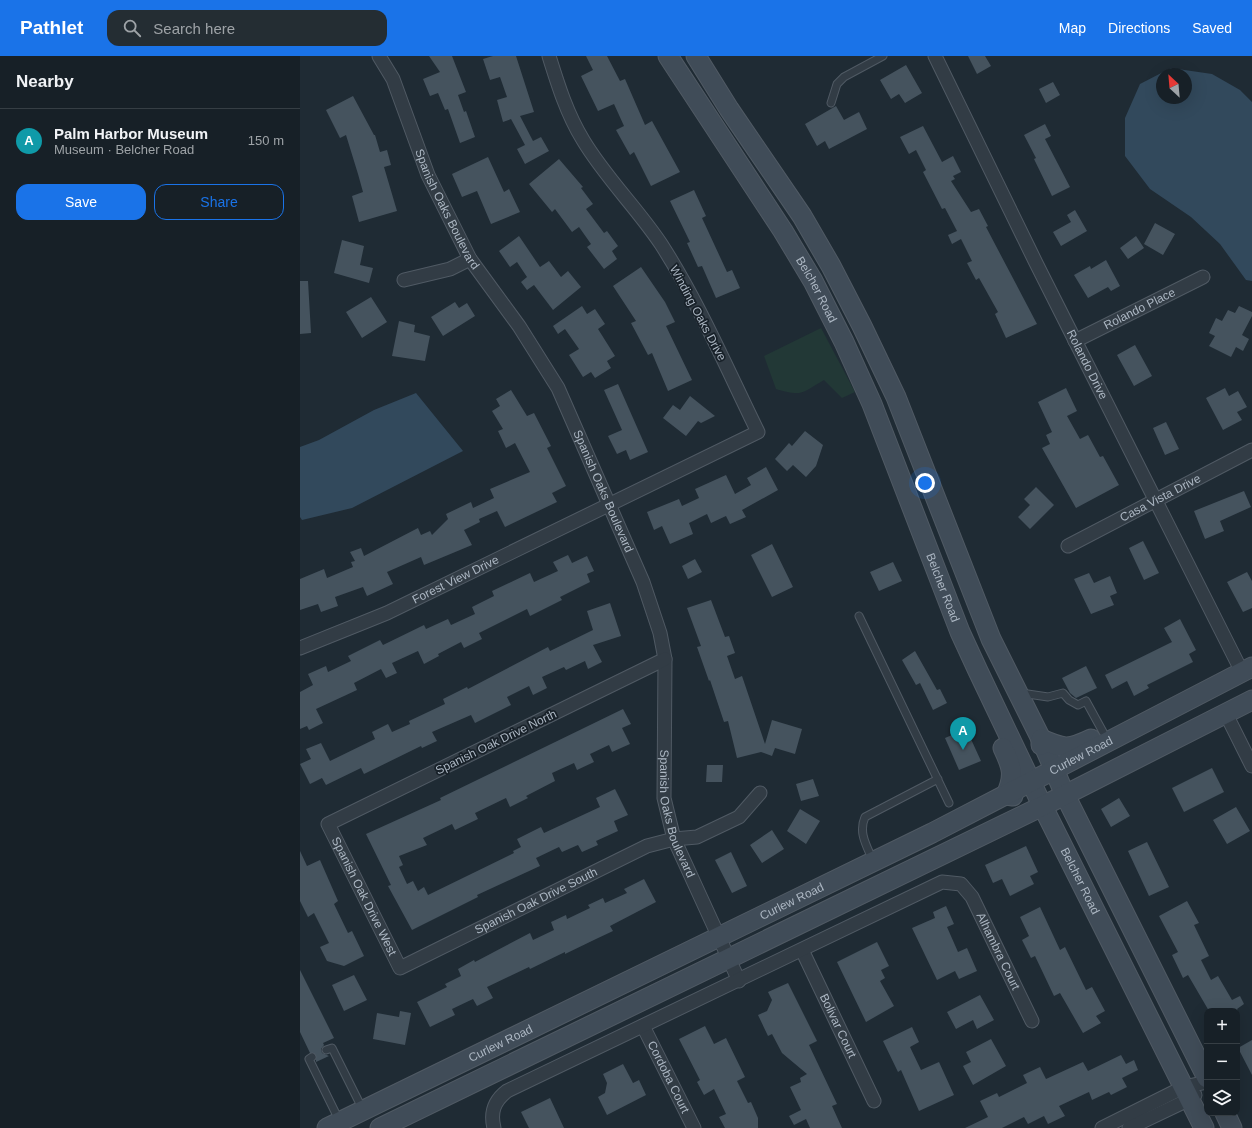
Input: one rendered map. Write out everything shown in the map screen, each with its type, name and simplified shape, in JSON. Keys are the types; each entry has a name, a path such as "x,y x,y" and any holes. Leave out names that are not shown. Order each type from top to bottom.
{"main road":[{"name":"Belcher Road","path":"668,56 708,120 766,204 813,281 844,342 872,404 960,632 1047,789 1161,986 1204,1072"},
{"name":"Belcher Road","path":"696,56 729,109 802,216 831,266 896,397 992,639 1041,739 1053,827 1204,1128"},
{"path":"922,534 934,592 948,636 1009,761 1012,771 1011,782 1006,795"},
{"path":"848,900 884,872 1007,812 1249,673"},
{"name":"Curlew Road","path":"380,1128 1011,821 1047,789 1197,696 1249,673"},
{"path":"1041,739 1061,748 1075,747 1158,703 1197,696"},
{"name":"Curlew Road","path":"333,1125 1006,795 1086,784 1252,700"},
{"path":"1086,784 1083,800 1084,812 1114,874 1161,986"},
{"path":"1047,789 1060,814 1069,826 1133,952 1172,1009"},
{"path":"1011,821 1028,821 1038,823 1045,832 1091,922 1131,982"},
{"path":"1226,1116 1232,1128"}],"street":[{"name":"Spanish Oaks Boulevard","path":"379,56 393,79 434,189 470,259 519,326 552,378 643,582 660,634 665,659 664,798 674,839 739,981"},
{"name":"Winding Oaks Drive","path":"549,56 569,114 583,140 608,177 660,244 701,314 758,432 610,506"},
{"name":"Rolando Drive","path":"935,56 1075,341 1156,499 1249,673"},
{"path":"404,280 450,269 470,259"},
{"name":"Rolando Place","path":"1075,341 1203,277"},
{"name":"Casa Vista Drive","path":"1068,546 1252,450"},
{"name":"Forest View Drive","path":"300,648 387,613 610,506"},
{"name":"Spanish Oak Drive North","path":"328,824 665,659"},
{"path":"1226,714 1252,766"},
{"name":"Spanish Oak Drive South","path":"400,968 647,846 674,839 697,837 739,817 760,793"},
{"name":"Spanish Oak Drive West","path":"328,824 400,968"},
{"name":"Alhambra Court","path":"802,950 942,882 961,884 972,897 1032,1021"},
{"path":"494,1128 492,1118 493,1107 499,1098 507,1091 802,950"},
{"name":"Bolivar Court","path":"802,950 874,1101"},
{"name":"Cordoba Court","path":"643,1026 694,1128"},
{"path":"1102,1128 1204,1084"},
{"path":"1129,1128 1187,1093"}],"lane":[{"path":"831,103 837,84 844,77 883,56"},
{"path":"859,616 949,803"},
{"path":"1018,692 1048,697 1063,693 1069,700 1078,704 1086,701 1103,732"},
{"path":"873,861 861,834 862,825 866,817 938,779"},
{"path":"326,1050 332,1048 363,1110"},
{"path":"312,1058 309,1059 333,1125"}],"green space":[{"path":"821,328 855,392 842,398 824,380 806,391 797,393 776,389 764,356"}],"water":[{"path":"1192,71 1212,74 1240,90 1252,102 1252,281 1246,280 1220,244 1191,217 1150,189 1125,156 1125,118 1140,84 1156,76 1156,104 1192,104"},
{"path":"416,393 463,451 352,508 302,520 300,517 300,447 319,440 374,410"}],"building":[{"path":"429,56 452,56 466,92 458,95 464,112 466,111 475,137 460,143 448,109 445,110 438,93 430,96 423,79 440,72"},
{"path":"493,56 516,56 534,112 520,116 533,141 541,137 549,151 525,164 517,149 525,145 511,119 503,122 497,100 507,97 500,77 490,80 483,59"},
{"path":"586,56 607,56 620,81 625,79 645,125 652,121 680,172 651,186 634,152 630,155 616,130 624,126 614,104 598,111 581,76 593,70"},
{"path":"968,56 985,56 991,66 977,74"},
{"path":"906,65 922,93 905,103 899,94 891,99 880,80"},
{"path":"1053,82 1060,95 1046,103 1039,89"},
{"path":"353,96 375,135 380,152 387,150 391,165 384,167 397,211 359,222 352,196 363,192 358,174 346,135 340,138 326,110"},
{"path":"836,106 844,120 859,112 867,129 829,149 825,141 817,146 805,124"},
{"path":"1045,124 1051,136 1045,139 1070,187 1052,196 1034,159 1036,158 1024,135"},
{"path":"923,126 942,162 953,156 961,172 953,176 955,179 951,181 971,212 979,209 988,226 986,227 1037,324 1006,338 995,314 998,312 979,278 976,280 967,263 972,261 961,239 952,244 948,235 957,231 945,208 942,209 923,172 926,170 916,150 909,154 900,137"},
{"path":"488,157 504,192 509,189 520,212 491,224 477,191 462,197 452,174"},
{"path":"559,159 583,187 581,188 593,204 586,209 604,233 607,231 618,246 612,251 617,259 604,269 587,247 591,244 579,227 572,232 555,209 552,212 529,184"},
{"path":"694,190 706,216 702,218 727,272 732,270 740,288 716,298 702,266 698,267 687,243 690,242 670,201"},
{"path":"1075,210 1087,231 1061,246 1053,232 1071,222 1067,215"},
{"path":"1155,223 1175,234 1163,255 1144,244"},
{"path":"519,236 540,267 549,261 561,277 568,271 581,287 553,310 534,285 527,290 521,282 527,277 517,262 510,267 499,251"},
{"path":"1136,236 1144,248 1128,259 1120,248"},
{"path":"342,240 364,246 360,265 373,268 369,283 334,273"},
{"path":"1106,260 1120,286 1111,291 1108,287 1088,298 1074,275 1090,266 1091,269"},
{"path":"641,267 665,302 675,322 666,326 692,380 668,391 652,353 648,355 631,323 636,321 613,286"},
{"path":"300,281 308,281 311,333 300,334"},
{"path":"371,297 387,322 362,338 346,312"},
{"path":"455,302 459,308 467,303 475,316 443,336 431,317"},
{"path":"582,306 587,314 595,309 605,324 598,329 615,356 607,361 611,368 595,378 591,372 583,377 569,355 579,349 565,329 558,334 553,326"},
{"path":"1239,306 1252,312 1252,316 1242,335 1249,339 1243,351 1236,347 1231,357 1209,346 1215,336 1209,333 1216,318 1222,321 1228,310 1235,313"},
{"path":"399,321 415,325 414,332 430,336 425,361 392,356"},
{"path":"1135,345 1152,376 1134,386 1117,355"},
{"path":"618,384 648,452 630,460 626,450 617,454 608,436 622,430 604,390"},
{"path":"1066,388 1077,411 1067,416 1080,439 1088,435 1100,457 1103,456 1119,485 1076,508 1042,448 1050,444 1046,435 1052,432 1038,402"},
{"path":"1225,388 1229,396 1238,391 1247,407 1237,412 1242,420 1223,430 1206,398"},
{"path":"511,390 527,416 534,413 551,446 547,448 566,486 552,493 557,502 505,527 497,511 479,519 480,522 464,530 472,545 424,565 421,557 387,572 393,584 367,596 363,587 335,597 338,606 321,612 318,604 300,610 300,579 324,569 327,578 353,567 351,562 355,561 350,552 361,548 364,556 418,528 421,535 430,531 432,535 448,519 446,514 471,502 473,508 494,498 490,489 530,472 515,443 506,448 498,431 503,429 492,411 500,406 496,399"},
{"path":"690,396 715,416 701,423 698,421 686,436 663,418 673,405 680,410"},
{"path":"1166,422 1179,449 1165,455 1153,428"},
{"path":"805,431 823,445 816,466 806,477 793,465 787,471 775,459 789,443 792,446"},
{"path":"766,467 778,490 742,510 746,517 730,524 726,516 711,523 707,514 689,523 693,534 670,544 662,526 654,530 647,512 679,499 682,506 699,498 695,489 726,475 735,494 751,485 747,478"},
{"path":"1036,487 1054,505 1030,529 1018,517 1030,505 1024,499"},
{"path":"1244,491 1251,507 1220,521 1224,531 1205,539 1194,511"},
{"path":"1143,541 1159,573 1144,580 1129,548"},
{"path":"772,544 793,587 772,597 751,555"},
{"path":"568,555 572,563 587,556 594,571 587,574 590,582 560,597 562,600 530,616 527,609 479,633 482,639 464,648 461,642 438,654 439,656 424,664 418,651 392,663 397,673 386,678 381,669 354,683 357,690 316,709 323,723 309,730 307,726 300,729 300,692 313,685 308,674 326,666 328,672 351,661 348,656 380,640 383,645 424,625 426,629 448,619 451,625 475,614 472,607 494,596 492,591 530,573 534,582 558,571 553,562"},
{"path":"695,559 702,572 688,579 682,566"},
{"path":"893,562 902,581 879,591 870,572"},
{"path":"1247,572 1252,581 1252,608 1243,612 1227,582"},
{"path":"1089,573 1094,583 1110,576 1117,593 1110,596 1114,605 1091,614 1074,579"},
{"path":"711,600 725,637 729,636 735,653 727,656 735,679 742,676 765,744 772,720 802,729 795,754 775,748 772,756 761,752 737,758 728,721 724,722 710,680 709,681 697,647 701,646 687,608"},
{"path":"610,603 621,636 593,645 602,662 588,669 585,661 566,670 564,667 542,677 547,688 533,695 529,686 507,697 511,705 475,723 471,715 432,732 437,741 422,748 421,746 364,774 361,768 326,785 322,778 310,784 300,764 311,759 306,749 321,743 330,761 375,739 372,732 388,724 392,732 410,724 409,721 445,704 443,699 467,687 468,689 548,647 550,651 593,630 587,611"},
{"path":"1180,619 1196,650 1189,654 1193,662 1147,685 1149,688 1134,696 1127,681 1112,689 1105,675 1172,642 1164,628"},
{"path":"915,651 937,690 940,689 947,703 933,710 920,683 916,685 902,660"},
{"path":"1086,666 1097,688 1076,698 1070,693 1062,678"},
{"path":"623,709 631,724 622,728 630,744 612,752 609,745 590,754 594,762 577,770 574,763 552,773 555,781 526,796 528,798 510,807 506,798 475,813 478,819 455,830 452,824 423,838 427,845 399,856 403,865 399,867 407,884 413,881 418,891 424,887 428,895 514,853 513,851 521,847 517,839 541,827 544,833 600,807 596,798 615,789 628,815 614,821 618,831 596,841 598,845 582,852 578,845 562,852 559,847 536,858 540,866 477,895 478,897 412,930 388,886 391,885 366,834 441,800 440,798"},
{"path":"959,732 963,740 970,737 981,761 959,770 945,738"},
{"path":"707,765 723,765 722,782 706,782"},
{"path":"1212,768 1224,792 1184,812 1172,788"},
{"path":"813,779 819,796 801,801 796,784"},
{"path":"1119,798 1130,816 1111,827 1101,809"},
{"path":"1236,807 1250,831 1227,844 1213,820"},
{"path":"800,809 820,821 806,844 787,831"},
{"path":"772,830 784,849 762,863 750,845"},
{"path":"1147,842 1169,887 1149,896 1128,851"},
{"path":"1026,846 1038,872 1030,876 1034,884 1010,896 1002,879 993,883 985,865"},
{"path":"300,851 307,866 320,860 338,901 334,904 348,933 352,931 364,956 344,966 327,961 320,947 329,943 314,913 308,917 300,901"},
{"path":"731,852 747,886 732,893 715,860"},
{"path":"644,879 656,902 610,926 613,931 565,954 565,952 530,969 529,967 487,987 493,998 477,1006 473,999 452,1009 455,1015 430,1027 417,1002 447,987 445,984 461,976 458,969 474,960 475,962 530,933 533,940 554,930 551,922 566,915 567,919 590,908 588,905 603,898 605,903 627,893 624,889"},
{"path":"1187,901 1199,923 1194,925 1209,956 1201,960 1211,980 1218,976 1232,1000 1240,996 1244,1004 1238,1008 1207,1008 1188,975 1183,978 1172,955 1178,952 1159,916"},
{"path":"946,906 954,924 947,927 958,952 967,948 977,971 959,979 955,971 937,980 912,928 935,918 933,912"},
{"path":"1040,907 1060,950 1065,947 1086,990 1092,987 1105,1011 1096,1016 1101,1023 1083,1033 1060,993 1054,996 1035,956 1031,958 1022,940 1029,936 1020,917"},
{"path":"877,942 889,966 881,970 885,978 880,981 894,1006 866,1022 837,962"},
{"path":"300,970 334,1038 323,1043 324,1045 321,1049 322,1053 329,1056 316,1062 316,1055 310,1053 300,1032"},
{"path":"354,975 367,1000 344,1011 332,985"},
{"path":"788,983 817,1041 809,1045 837,1104 832,1106 842,1128 810,1128 806,1119 794,1125 789,1116 801,1110 790,1087 801,1082 800,1078 807,1074 782,1053 772,1034 768,1036 758,1015 767,1011 772,1000 768,992"},
{"path":"980,995 994,1020 977,1029 973,1020 956,1029 947,1012"},
{"path":"400,1011 411,1013 405,1045 373,1039 377,1013 399,1017"},
{"path":"705,1026 714,1044 726,1038 745,1077 737,1081 748,1103 751,1102 758,1118 758,1128 725,1128 719,1117 726,1114 714,1089 704,1095 697,1082 700,1080 679,1039"},
{"path":"912,1027 919,1042 910,1047 921,1070 939,1062 954,1095 919,1111 901,1070 898,1072 883,1041"},
{"path":"991,1039 1006,1066 973,1085 963,1066 971,1062 966,1052"},
{"path":"1252,1040 1252,1075 1240,1052 1240,1047"},
{"path":"1121,1055 1126,1064 1134,1060 1138,1070 1122,1078 1127,1087 1111,1095 1109,1092 1092,1100 1089,1092 1059,1106 1065,1116 1048,1124 1044,1116 1028,1124 1024,1117 1002,1128 965,1128 988,1117 980,1101 997,1093 999,1097 1027,1083 1023,1075 1040,1067 1046,1079 1083,1062 1088,1071"},
{"path":"623,1064 633,1083 639,1080 646,1095 607,1115 598,1097 605,1093 607,1083 603,1074"},
{"path":"550,1098 564,1128 529,1128 521,1112"}],"place":[{"name":"Palm Harbor Museum","path":"963,750"}]}
